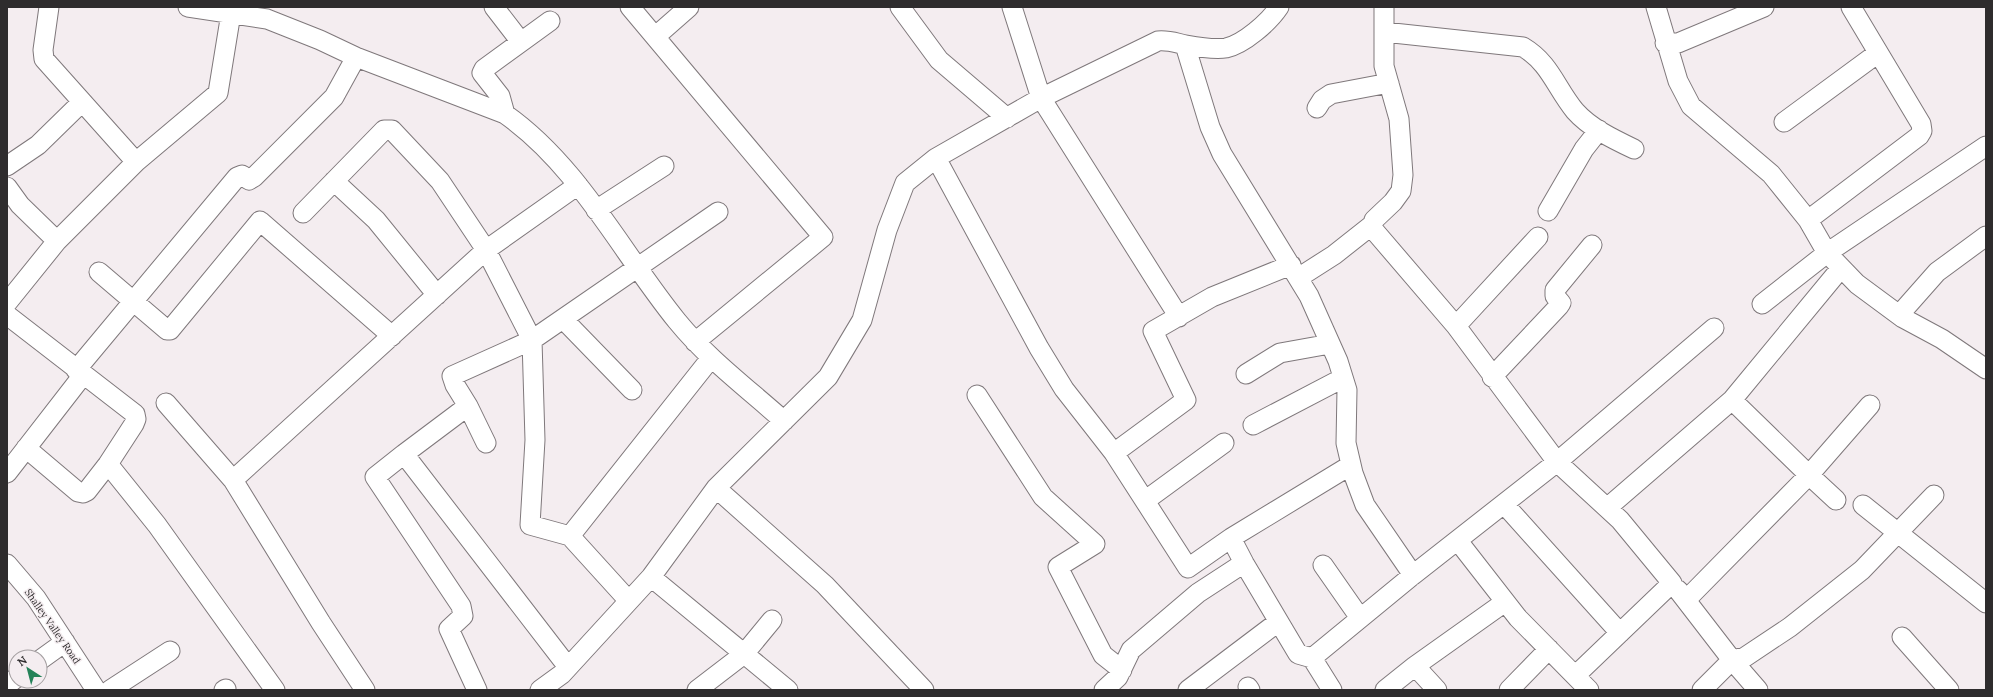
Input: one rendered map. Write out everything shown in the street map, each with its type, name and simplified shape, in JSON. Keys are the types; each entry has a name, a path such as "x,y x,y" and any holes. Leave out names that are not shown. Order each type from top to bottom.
{"street":[{"path":"49,7 43,50 44,59 136,162"},
{"path":"188,7 231,10 267,19 320,40 356,57 505,114 534,138 578,185 637,268 695,342 711,358 784,421"},
{"path":"494,7 521,42"},
{"path":"630,7 656,36 823,237 695,342"},
{"path":"656,36 689,7"},
{"path":"900,7 939,60 1007,118"},
{"path":"1012,7 1041,98 1179,317"},
{"path":"540,690 568,667 651,577 716,488 828,377 862,320 887,230 905,183 936,158 1041,98 1158,41 1172,40 1185,45 1226,48 1238,44 1253,34 1280,7"},
{"path":"1114,453 1186,400 1153,331 1212,297 1294,272 1334,255 1372,225 1400,191 1403,175 1399,119 1384,66 1384,7"},
{"path":"1656,7 1665,43 1678,81 1691,106 1771,174 1808,220 1827,253 1857,284 1899,315 1984,364"},
{"path":"1665,43 1678,43 1764,7"},
{"path":"1808,220 1919,136 1922,131 1921,124 1851,7"},
{"path":"7,303 57,242 136,162 218,93 231,10"},
{"path":"505,114 503,102 500,96 482,73 484,69 550,21"},
{"path":"1384,32 1523,47 1536,54 1574,110 1586,122 1634,149"},
{"path":"1185,45 1210,127 1222,154 1294,272 1330,344 1347,390 1346,443 1351,465 1365,505 1413,575"},
{"path":"1784,122 1878,53"},
{"path":"7,473 132,301 237,177 242,175 249,180 254,177 295,138 334,97 356,57"},
{"path":"1317,108 1322,100 1330,94 1389,83"},
{"path":"7,166 38,145 82,102"},
{"path":"303,213 384,130 388,128 392,130 440,181 486,250 532,340 535,440 530,525 570,536 629,601"},
{"path":"1548,211 1584,149 1599,130"},
{"path":"1762,304 1827,253 1986,146"},
{"path":"936,158 1064,389 1114,453 1146,500 1188,568 1231,538 1351,465"},
{"path":"596,210 664,166"},
{"path":"334,181 376,220 437,295"},
{"path":"232,480 486,250 578,185"},
{"path":"7,187 20,205 57,242"},
{"path":"486,443 468,406 455,385 452,376 532,340 718,212"},
{"path":"99,272 167,330 170,330 260,221 392,336"},
{"path":"1372,225 1372,228 1456,326 1492,377 1558,462 1620,520 1686,600 1732,660 1758,690"},
{"path":"1899,315 1937,272 1986,236"},
{"path":"1456,326 1538,237"},
{"path":"1492,377 1559,306 1561,303 1554,296 1555,290 1592,245"},
{"path":"1607,508 1732,400 1842,268"},
{"path":"7,314 80,372 131,409 136,419 108,464 87,491 83,493 78,492 26,448"},
{"path":"563,319 632,390"},
{"path":"1312,658 1413,575 1558,462 1714,328"},
{"path":"1246,374 1280,353 1330,344"},
{"path":"570,536 711,358"},
{"path":"1253,425 1343,378"},
{"path":"977,395 1043,497 1095,544 1058,567 1103,655 1122,670"},
{"path":"1732,400 1836,500"},
{"path":"166,403 232,480 321,623 365,690"},
{"path":"1686,600 1809,475 1870,405"},
{"path":"468,406 375,477 461,606 463,616 449,629 477,690"},
{"path":"1146,500 1224,444"},
{"path":"404,454 568,667"},
{"path":"108,464 157,525 275,690"},
{"path":"716,488 825,585 924,690"},
{"path":"1702,690 1732,660 1745,656 1790,627 1862,570 1934,495"},
{"path":"1504,504 1620,633"},
{"path":"1863,505 1897,534 1986,603"},
{"path":"1231,538 1278,622 1298,654 1312,658 1332,690"},
{"path":"1458,541 1518,618 1576,675 1589,690"},
{"path":"1104,690 1118,677 1131,650 1198,593 1244,562"},
{"name":"Shalley Valley Road","path":"7,564 36,598 96,690"},
{"path":"1323,566 1360,618"},
{"path":"651,577 788,690"},
{"path":"1576,675 1672,583"},
{"path":"1385,690 1415,666 1505,602"},
{"path":"697,690 744,654 772,620"},
{"path":"1188,690 1278,622"},
{"path":"1902,637 1949,690"},
{"path":"48,654 64,642"},
{"path":"1509,690 1549,649"},
{"path":"110,690 170,651"},
{"path":"1415,666 1436,690"}]}
